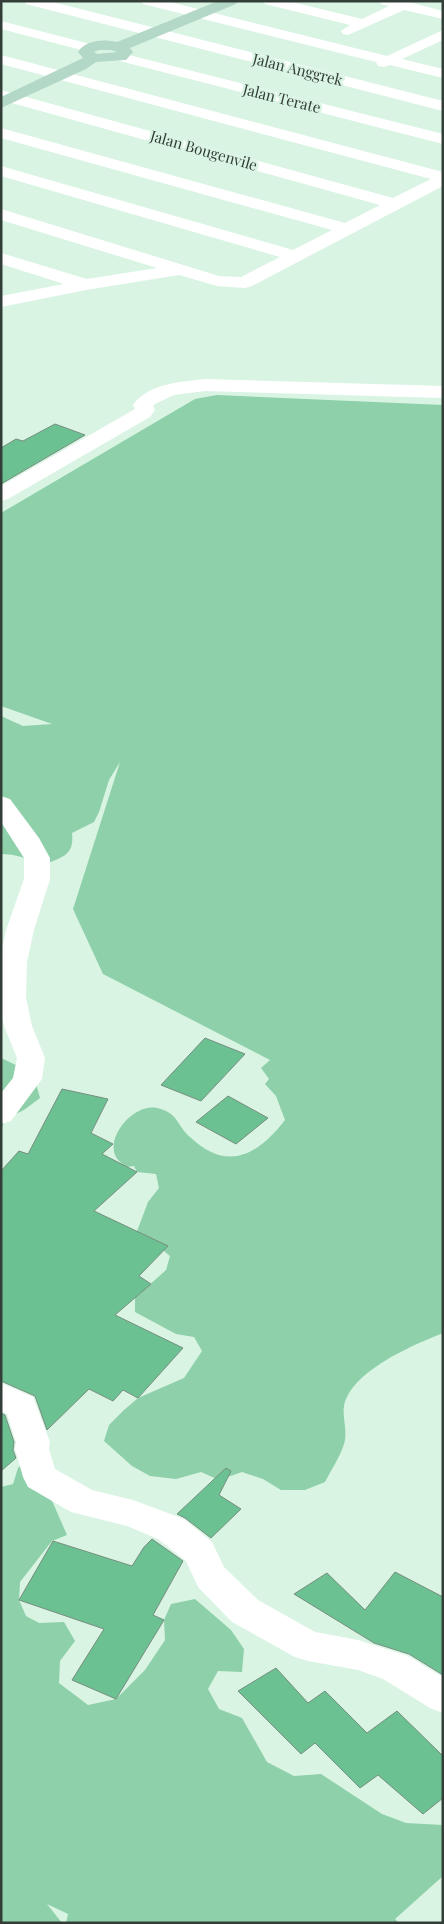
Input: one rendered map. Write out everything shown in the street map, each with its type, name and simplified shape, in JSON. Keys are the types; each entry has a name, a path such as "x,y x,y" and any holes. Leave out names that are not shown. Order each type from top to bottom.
{"street":[{"name":"Jalan Anggrek","path":"31,1 443,106"},
{"path":"148,1 443,74"},
{"path":"1,25 108,59 154,32 231,1"},
{"path":"270,1 364,24"},
{"path":"386,1 439,11"},
{"path":"320,44 403,5"},
{"path":"251,126 388,60 438,40"},
{"name":"Jalan Terate","path":"120,52 443,139"},
{"path":"5,99 81,66 91,53"},
{"path":"1,59 443,178"},
{"name":"Jalan Bougenvile","path":"5,99 164,139 394,204"},
{"path":"1,133 347,229"},
{"path":"60,187 164,139"},
{"path":"178,196 247,162"},
{"path":"1,171 294,256"},
{"path":"1,214 217,281 244,282 443,178"},
{"path":"143,212 160,204"},
{"path":"1,258 86,284"},
{"path":"1,302 86,284 180,270"},
{"path":"1,495 143,413 145,410 143,405 147,399 185,388 206,385 443,392"},
{"path":"1,804 26,838 37,858 37,879 20,930 13,962 12,997 18,1026 31,1058 28,1079 1,1114"},
{"path":"1,1396 20,1406 32,1442 32,1449 40,1477 83,1502 133,1514 171,1529 199,1552 211,1577 245,1611 308,1646 358,1654 395,1667 443,1697"}],"green space":[{"path":"217,395 443,405 443,1333 400,1352 370,1371 358,1382 349,1393 344,1406 345,1439 340,1454 325,1482 305,1490 281,1490 263,1479 242,1472 219,1480 201,1472 176,1479 150,1476 132,1466 104,1441 109,1425 124,1410 138,1398 184,1378 202,1351 194,1337 176,1334 135,1312 135,1298 166,1270 170,1256 143,1234 136,1234 148,1202 159,1188 156,1174 137,1172 134,1166 127,1167 116,1157 114,1149 118,1131 131,1116 139,1111 157,1108 173,1116 185,1133 204,1148 217,1154 229,1156 241,1155 264,1143 285,1120 276,1096 265,1084 269,1079 261,1068 270,1060 103,974 73,909 120,762 109,780 94,822 72,833 71,847 64,856 40,866 21,857 1,854 1,716 23,726 52,724 1,706 1,513 195,399"},
{"path":"1,1058 33,1073 40,1098 24,1110 5,1119 1,1130"},
{"path":"29,1458 46,1487 67,1535 52,1541 20,1582 19,1600 26,1616 39,1623 64,1622 75,1641 60,1661 59,1683 88,1705 116,1699 145,1670 165,1640 164,1620 171,1604 195,1599 231,1630 244,1649 242,1672 218,1671 208,1689 219,1709 242,1718 267,1762 294,1776 321,1774 382,1814 406,1823 443,1825 443,1876 395,1919 399,1923 66,1923 68,1914 47,1904 62,1923 1,1923 1,1487 13,1484 18,1468"}],"building":[{"path":"55,424 85,435 1,484 1,448 16,439 23,441"},
{"path":"205,1038 245,1054 201,1101 161,1085"},
{"path":"62,1089 108,1099 91,1133 113,1144 102,1154 137,1172 94,1211 168,1246 139,1276 151,1284 115,1315 183,1348 138,1398 123,1390 113,1401 89,1389 47,1430 35,1396 1,1381 1,1171 19,1151 28,1154"},
{"path":"228,1096 268,1118 236,1144 196,1122"},
{"path":"1,1413 5,1415 14,1442 13,1450 16,1458 1,1471"},
{"path":"226,1468 231,1471 219,1495 241,1509 211,1538 177,1514"},
{"path":"152,1539 183,1561 153,1615 164,1620 116,1699 72,1680 104,1629 19,1600 53,1541 132,1566 144,1547"},
{"path":"395,1572 443,1597 443,1675 409,1654 374,1643 294,1594 327,1573 365,1610"},
{"path":"276,1668 308,1703 325,1691 367,1733 397,1711 443,1756 443,1798 423,1814 378,1775 360,1788 315,1743 301,1754 238,1691"}]}
